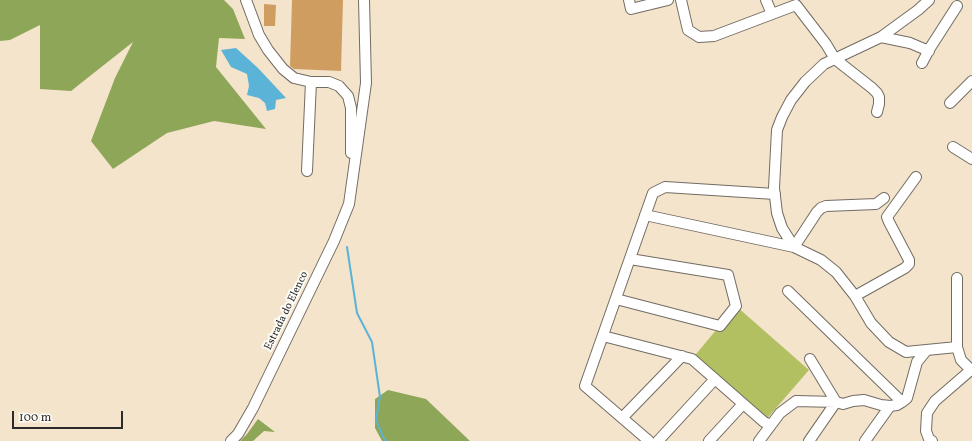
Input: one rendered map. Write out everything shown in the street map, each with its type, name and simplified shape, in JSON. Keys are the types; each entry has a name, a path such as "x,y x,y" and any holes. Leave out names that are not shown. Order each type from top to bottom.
{"street":[{"name":"Estrada do Elenco","path":"246,0 259,34 268,50 283,69 294,78 311,82 329,82 339,86 348,96 351,108 352,185"},
{"name":"Estrada do Elenco","path":"231,441 238,434 253,408 330,248 349,204 366,83 364,0"},
{"path":"629,0 631,9 668,0"},
{"path":"681,0 688,30 699,37 714,36 800,2 835,59 877,93 879,97 877,112"},
{"path":"766,0 772,14"},
{"path":"794,247 782,228 777,213 775,194 777,130 791,100 805,82 824,64 881,37 918,10 929,0"},
{"path":"922,63 957,6"},
{"path":"881,37 910,43 929,51"},
{"path":"950,103 972,81"},
{"path":"307,171 311,82"},
{"path":"953,147 972,159"},
{"path":"855,296 906,268 909,264 909,260 887,217 916,177"},
{"path":"649,441 585,386 653,193 665,187 775,194"},
{"path":"794,247 820,208 826,206 876,204 884,198"},
{"path":"645,215 794,247 821,260 831,268 844,281 855,296 871,323 889,342 906,352 957,347"},
{"path":"616,299 720,326 736,306 728,275 630,259"},
{"path":"932,441 929,439 926,431 927,413 935,401 971,369 961,360 957,347 957,278"},
{"path":"788,291 902,402"},
{"path":"603,336 692,359 764,422 771,425"},
{"path":"759,441 780,413 796,401 836,402 843,404 864,400 881,405 897,405 907,398 917,362 926,351"},
{"path":"622,418 682,356"},
{"path":"810,359 836,402"},
{"path":"658,441 715,379"},
{"path":"809,441 836,402"},
{"path":"709,441 743,404"},
{"path":"865,441 890,406"}],"green space":[{"path":"0,0 224,0 233,9 245,39 219,38 216,67 266,129 214,121 167,133 113,169 91,141 115,78 133,42 71,91 40,89 40,25 10,40 0,41"},
{"path":"736,306 809,370 764,422 692,359"},
{"path":"388,390 426,399 470,441 382,441 375,428 375,399"},
{"path":"258,419 275,432 264,431 253,441 240,441 247,434"}],"water":[{"path":"236,48 258,68 286,98 276,100 275,109 267,111 265,103 259,98 247,95 249,86 247,74 231,67 221,50"}],"building":[{"path":"292,0 343,0 341,71 294,69 290,66"},
{"path":"264,4 276,5 275,26 264,26"}],"waterway":[{"path":"347,247 357,313 372,342 380,397 376,419 386,441"}]}
